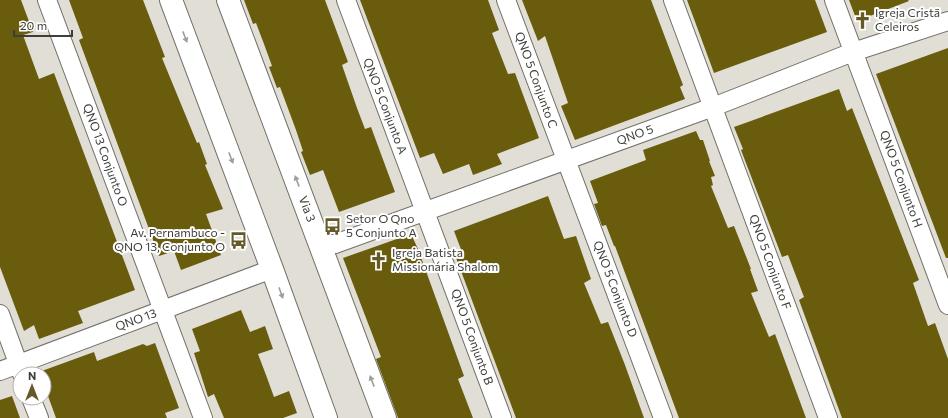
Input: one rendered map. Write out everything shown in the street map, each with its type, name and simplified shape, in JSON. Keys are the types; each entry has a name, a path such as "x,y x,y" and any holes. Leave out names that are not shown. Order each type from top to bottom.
{"main road":[{"path":"171,0 326,418"},
{"path":"214,0 225,28 270,110"},
{"name":"Via 3","path":"228,0 386,418"},
{"path":"305,360 337,407 341,418"}],"street":[{"name":"QNO 13 Conjunto O","path":"47,0 203,418"},
{"name":"QNO 5 Conjunto A","path":"346,0 425,212"},
{"name":"QNO 5 Conjunto C","path":"506,0 566,161"},
{"name":"QNO 5 Conjunto F","path":"673,0 828,418"},
{"name":"QNO 5 Conjunto H","path":"834,0 948,305"},
{"name":"QNO 5","path":"320,244 335,244 713,107 854,52 948,21"},
{"name":"QNO 5 Conjunto D","path":"566,161 663,418"},
{"name":"QNO 5 Conjunto B","path":"425,212 502,418"},
{"name":"QNO 13","path":"27,366 162,310 272,269"},
{"path":"0,314 19,366"},
{"name":"QNO 13","path":"0,371 12,370"},
{"path":"34,406 39,418"}],"building":[{"path":"0,0 21,0 33,32 23,35 39,79 54,73 135,290 78,311 83,323 39,339 34,325 24,331 0,267"},
{"path":"69,0 143,0 165,57 162,58 197,143 199,142 207,164 205,165 223,209 206,214 221,255 181,270 174,251 159,256 79,40 83,38"},
{"path":"244,0 325,0 348,62 342,65 357,108 365,129 371,127 395,192 339,212 323,170 310,175 301,152 303,151 296,130 280,87 277,88 269,67 272,66 264,44 256,23 253,24"},
{"path":"360,0 488,0 499,30 492,33 508,74 515,73 539,138 497,154 502,164 473,175 469,164 443,174 434,153 420,158"},
{"path":"522,0 651,0 683,85 680,87 685,99 575,140 561,106 568,103 545,36 538,41"},
{"path":"687,0 815,0 827,32 714,73"},
{"path":"849,0 908,0 909,1 857,21"},
{"path":"948,48 948,258 946,258 876,74"},
{"path":"839,89 847,111 852,108 919,280 913,283 928,326 935,323 948,359 948,418 842,418 799,300 804,297 788,255 782,257 741,150 743,149 734,127"},
{"path":"696,131 700,140 703,140 715,176 711,177 713,185 711,186 728,228 734,226 751,269 758,291 751,293 769,337 775,334 806,418 679,418 615,246 606,225 602,226 594,204 598,203 590,181 646,160 643,150"},
{"path":"548,196 564,239 576,236 591,279 584,283 601,324 608,322 644,418 516,418 455,255 462,252 454,231"},
{"path":"411,234 418,249 464,376 458,379 473,418 398,418 376,359 381,357 343,258"},
{"path":"241,310 250,332 265,326 273,349 258,354 274,397 289,391 297,413 283,418 224,418 214,394 208,397 194,353 200,351 192,329"},
{"path":"155,343 179,408 165,413 167,418 56,418 52,406 52,367 94,352 97,361 143,344 147,346"},
{"path":"12,396 12,406 16,406 20,418 0,418 0,400"}],"place":[{"name":"Igreja Cristã Celeiros","path":"862,20"},
{"name":"Setor O Qno 5 Conjunto A","path":"333,226"},
{"name":"Av. Pernambuco - QNO 13, Conjunto O","path":"238,240"},
{"name":"Igreja Batista Missionária Shalom","path":"379,260"}]}
